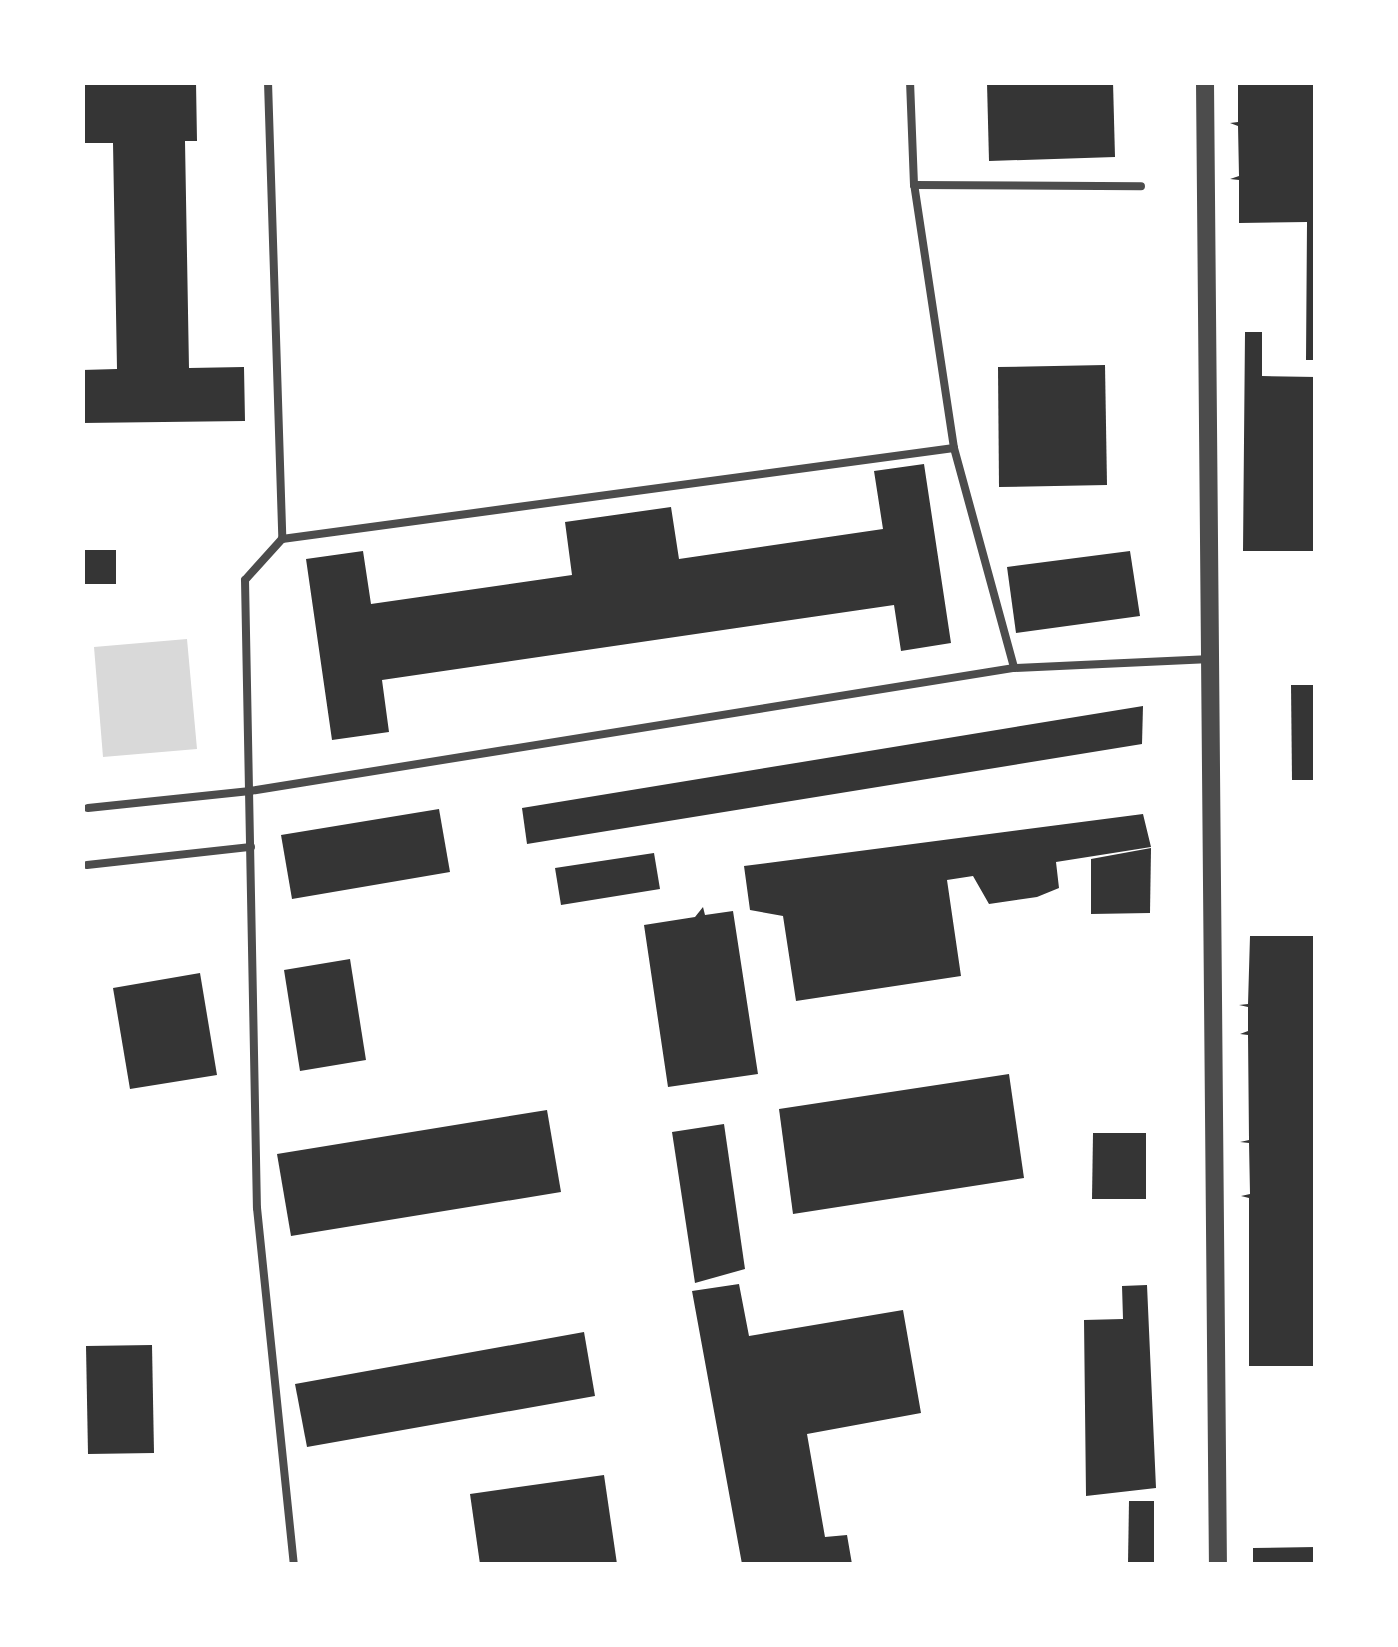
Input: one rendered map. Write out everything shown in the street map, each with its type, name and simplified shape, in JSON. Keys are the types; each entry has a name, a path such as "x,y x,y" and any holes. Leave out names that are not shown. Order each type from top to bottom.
{"street":[{"path":"1205,82 1218,1564"}],"lane":[{"path":"268,82 282,539"},
{"path":"910,82 914,184 954,448 1014,668"},
{"path":"914,184 1141,186"},
{"path":"294,1564 257,1208 245,580 282,539 954,448"},
{"path":"88,808 250,791 1014,668 1210,659"},
{"path":"87,865 251,847"}],"shaded area":[{"path":"187,639 197,749 103,757 94,647"}],"building":[{"path":"82,82 196,82 197,141 185,141 189,368 244,367 245,421 82,423 82,370 117,369 113,143 82,143"},
{"path":"1113,82 1115,157 989,161 987,83"},
{"path":"1238,82 1316,82 1316,360 1306,360 1307,222 1239,223 1239,180 1230,179 1239,176 1238,126 1230,123 1238,122"},
{"path":"1245,332 1262,332 1262,376 1316,377 1316,551 1243,551"},
{"path":"1105,365 1107,485 999,487 998,367"},
{"path":"924,464 951,643 901,651 894,605 382,680 389,732 332,740 306,559 363,551 371,604 572,575 565,522 671,507 679,559 883,529 874,471"},
{"path":"82,550 116,550 116,584 82,584"},
{"path":"1130,551 1140,616 1016,633 1007,567"},
{"path":"1291,685 1316,685 1316,780 1292,780"},
{"path":"1143,706 1142,744 527,844 522,808"},
{"path":"439,809 450,872 292,899 281,835"},
{"path":"1143,814 1151,847 1056,862 1059,888 1037,897 989,904 973,876 947,880 961,976 796,1001 783,916 750,910 744,866"},
{"path":"1151,848 1150,913 1091,914 1091,859"},
{"path":"654,853 660,889 561,905 555,868"},
{"path":"703,907 705,915 733,911 758,1074 668,1087 644,925 695,917"},
{"path":"1250,936 1316,936 1316,1366 1249,1366 1249,1198 1241,1196 1250,1194 1249,1143 1240,1142 1249,1140 1248,1035 1240,1034 1248,1031 1248,1007 1239,1005 1248,1004"},
{"path":"350,959 366,1060 300,1071 284,970"},
{"path":"200,973 217,1075 130,1089 113,988"},
{"path":"1009,1074 1024,1178 793,1214 779,1109"},
{"path":"547,1110 561,1192 291,1236 277,1154"},
{"path":"724,1124 745,1269 695,1283 672,1132"},
{"path":"1093,1133 1146,1133 1146,1199 1092,1199"},
{"path":"739,1284 749,1336 903,1310 921,1413 807,1434 825,1537 847,1535 852,1564 742,1564 692,1291"},
{"path":"1147,1285 1156,1488 1086,1496 1084,1320 1123,1319 1122,1286"},
{"path":"584,1332 595,1396 307,1447 295,1384"},
{"path":"152,1345 154,1453 88,1454 86,1346"},
{"path":"604,1475 617,1564 480,1564 470,1494"},
{"path":"1129,1501 1154,1501 1154,1564 1128,1564"},
{"path":"1316,1547 1316,1564 1253,1564 1253,1548"}]}
